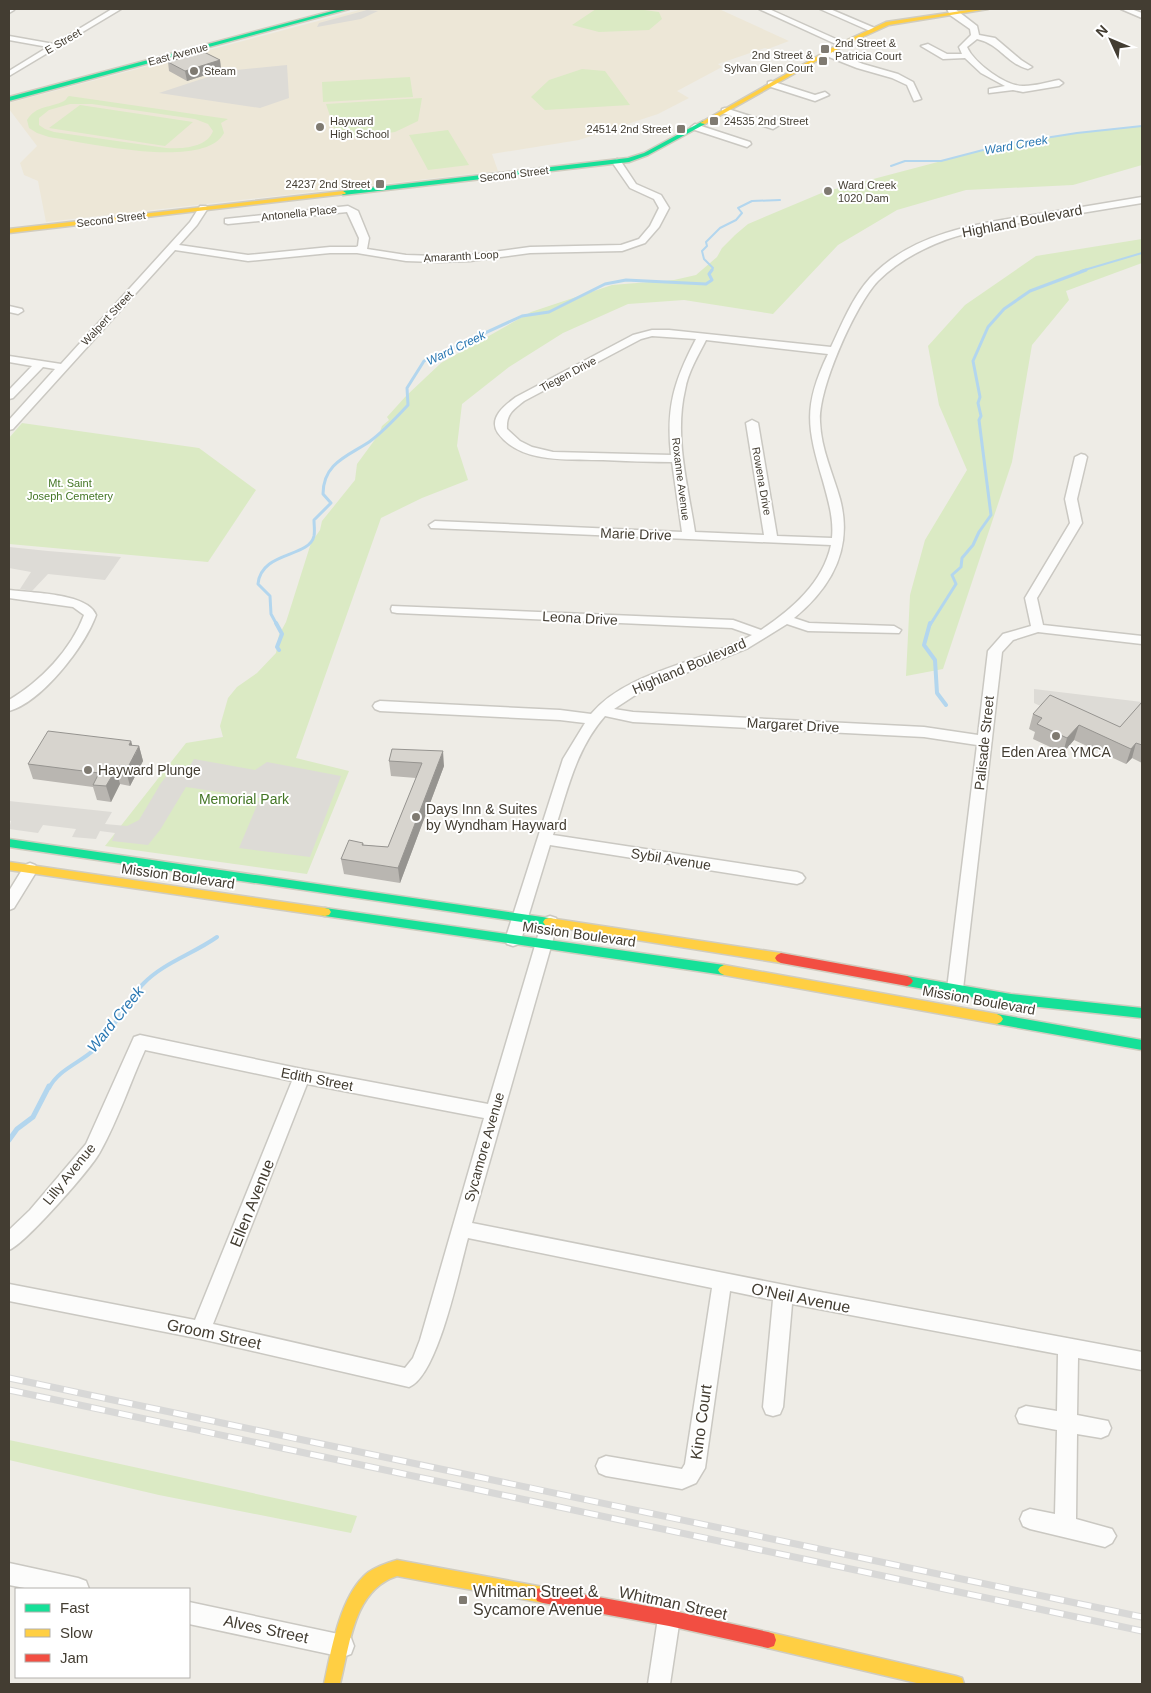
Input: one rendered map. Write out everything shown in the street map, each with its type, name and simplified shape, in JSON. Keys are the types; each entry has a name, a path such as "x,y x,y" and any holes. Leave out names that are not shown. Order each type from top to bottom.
{"street":[{"name":"E Street","path":"9,74 117,9"},
{"name":"East Avenue","path":"9,99 346,9"},
{"path":"763,9 843,44"},
{"path":"824,9 873,30"},
{"name":"Second Street","path":"9,231 618,162 646,154 843,44 888,23 952,11 986,9"},
{"path":"1125,9 1142,16"},
{"path":"952,11 974,28 975,36"},
{"path":"975,36 962,47 965,56 988,75 1013,87 1023,89 1059,83"},
{"path":"975,36 992,40 1013,58 1028,67"},
{"path":"9,38 54,46"},
{"path":"925,46 946,57 965,56"},
{"path":"827,53 860,66 895,76 910,84 917,100"},
{"path":"771,84 815,98 825,95"},
{"path":"992,91 1013,87"},
{"path":"725,111 773,126 782,121"},
{"path":"695,128 748,144"},
{"name":"Amaranth Loop","path":"172,247 258,258 330,250 357,250 406,258 436,259 470,258 530,250 622,248 642,241 654,227 664,208 658,197 632,186 618,162"},
{"name":"Highland Boulevard","path":"514,940 570,759 577,742 597,715 638,686 734,649 761,635 806,600 819,584 833,558 839,525 837,506 821,455 814,414 820,381 858,302 871,283 892,265 922,247 956,234 983,227 1142,200"},
{"name":"Walpert Street","path":"9,427 194,223 203,208"},
{"name":"Antonella Place","path":"228,221 348,209 354,211 364,238 363,248 357,250"},
{"name":"Tiegen Drive","path":"677,459 553,455 536,452 518,446 507,438 500,428 501,418 514,403 637,337 663,333 834,351"},
{"name":"Roxanne Avenue","path":"689,536 677,459 674,419 679,389 690,358 702,337"},
{"path":"9,359 62,367"},
{"path":"9,396 39,365"},
{"name":"Rowena Drive","path":"752,423 771,540"},
{"path":"1038,628 1031,598 1076,523 1071,498 1081,457"},
{"name":"Marie Drive","path":"435,525 837,542"},
{"path":"9,594 76,603 88,610 90,615 82,632 53,674 34,691 9,706"},
{"name":"Leona Drive","path":"397,609 733,624 744,626 761,635"},
{"path":"784,619 808,627 894,630"},
{"name":"Palisade Street","path":"955,989 994,651 1008,637 1038,628 1142,640"},
{"name":"Margaret Drive","path":"380,706 924,732 985,741"},
{"name":"Sybil Avenue","path":"544,839 797,878"},
{"name":"Mission Boulevard","path":"9,843 725,948 1011,999 1142,1013"},
{"name":"Mission Boulevard","path":"9,866 716,969 1142,1045"},
{"path":"9,904 30,869"},
{"name":"Sycamore Avenue","path":"415,1372 426,1349 493,1112 550,922"},
{"name":"Edith Street","path":"140,1042 302,1076 493,1112"},
{"name":"Lilly Avenue","path":"9,1242 36,1216 93,1149 140,1042"},
{"name":"Ellen Avenue","path":"201,1330 302,1076"},
{"name":"O'Neil Avenue","path":"461,1230 783,1294 1142,1361"},
{"name":"Kino Court","path":"606,1466 682,1479 689,1476 694,1468 722,1282"},
{"name":"Groom Street","path":"9,1293 201,1330 396,1376 409,1378 415,1372"},
{"path":"773,1407 783,1294"},
{"path":"1065,1527 1068,1348"},
{"path":"1026,1416 1101,1428"},
{"path":"1030,1519 1105,1536"},
{"name":"Whitman Street","path":"343,1646 356,1603 364,1587 381,1573 397,1568 669,1618 829,1653 956,1684"},
{"path":"9,1574 73,1588"},
{"name":"Alves Street","path":"190,1613 343,1646"},
{"path":"659,1684 669,1618"},
{"path":"332,1684 343,1646"}],"shaded area":[{"name":"Hayward High School","path":"363,9 719,9 789,41 718,64 722,67 677,91 689,98 658,114 579,140 492,154 498,171 46,222 38,181 24,175 20,163 37,146 9,109 9,103"},
{"path":"367,10 378,11 361,19 317,27 319,23"},
{"path":"287,65 289,98 260,108 159,93 226,71"},
{"path":"9,547 121,557 105,580 48,574 32,591 20,589 31,572 9,568"},
{"path":"1034,689 1142,702 1115,742 1034,703"},
{"path":"194,759 255,770 267,762 341,776 310,857 239,848 260,798 186,787 160,830 148,845 112,841 115,833 100,831 96,839 72,837 76,829 43,825 38,833 9,829 11,821 9,820 9,801 112,812 105,824 127,826 139,820 161,783 176,764 189,767"}],"green space":[{"path":"596,9 637,9 659,12 662,19 649,30 599,32 572,25"},
{"path":"582,69 605,71 630,105 545,110 531,97 549,80"},
{"path":"410,77 413,97 323,102 322,82"},
{"path":"69,96 228,119 221,123 224,133 212,144 193,150 169,152 142,151 88,144 49,137 29,128 27,120 31,115 39,109 64,101","holes":["70,104 92,104 195,119 208,124 213,131 210,137 199,144 186,148 166,148 54,132 39,125 39,118 49,110"]},
{"path":"422,98 418,121 395,132 338,140 326,104"},
{"path":"80,105 193,122 165,146 49,128"},
{"name":"Memorial Park","path":"1142,126 1142,165 1073,185 966,190 897,210 838,245 773,314 684,300 628,304 563,333 509,367 462,404 457,446 468,480 422,498 381,518 296,758 349,771 307,874 105,846 186,743 223,737 220,726 228,698 237,687 257,673 276,653 279,635 286,622 311,543 320,530 322,521 355,480 357,464 379,434 382,426 389,420 387,417 441,363 531,312 612,285 674,280 696,275 717,257 722,248 748,224 824,192 1006,144 1077,133"},
{"path":"448,130 469,165 428,170 409,135"},
{"path":"1142,239 1142,263 1066,291 1069,300 1032,345 1012,462 943,669 906,676 910,595 925,540 967,470 939,405 928,346 965,305 1036,256"},
{"name":"Mt. Saint Joseph Cemetery","path":"22,423 199,448 256,490 208,562 9,544 9,438"},
{"path":"9,1440 357,1516 351,1533 159,1495 9,1460"}],"building":[{"path":"202,51 220,60 185,71 168,62"},
{"path":"1050,695 1120,727 1142,702 1142,745 1136,743 1131,749 1079,725 1067,738 1037,724 1042,718 1033,714"},
{"path":"48,731 131,741 129,745 139,746 126,771 116,769 106,786 93,785 99,773 28,764"},
{"path":"392,749 443,751 398,868 341,859 349,840 363,843 362,845 388,847 422,763 389,761"}],"waterway":[{"name":"Ward Creek","path":"891,166 905,161 941,161 1006,144 1077,133 1142,126"},
{"name":"Ward Creek","path":"711,271 713,268 704,259 702,251 707,246 706,242 720,228 736,220 742,213 738,208 752,201 780,200"},
{"path":"1081,271 1142,253"},
{"name":"Ward Creek","path":"277,625 271,614 270,596 258,584 261,573 276,560 304,548 310,543 314,536 314,520 331,503 323,494 327,475 345,456 379,434 408,405 407,388 424,361 522,316 549,312 605,284 626,280 706,284 712,280 709,274 712,270"},
{"path":"930,625 956,584 952,575 961,567 962,558 973,545 979,532 991,515 979,420 981,416 978,403 980,397 973,361 988,327 1004,309 1030,291 1086,270"},
{"name":"Ward Creek","path":"276,623 282,634 277,647 279,650"},
{"path":"930,623 924,645 935,660 937,693 946,705"},
{"name":"Ward Creek","path":"49,1088 58,1076 89,1054 102,1042 136,991 143,984 169,964 217,937"},
{"name":"Ward Creek","path":"9,1140 17,1129 33,1117 49,1086"}],"railway":[{"path":"9,1378 1142,1617"},
{"path":"9,1390 1142,1631"}],"traffic: fast":[{"path":"9,99 346,9"},
{"path":"343,193 629,160 646,154 703,123"},
{"path":"9,843 549,922"},
{"path":"325,912 724,970"},
{"path":"907,981 1011,999 1142,1013"},
{"path":"997,1019 1142,1045"}],"traffic: slow":[{"path":"703,123 843,44 888,23 985,9"},
{"path":"9,231 343,193"},
{"path":"9,866 325,912"},
{"path":"549,922 781,958"},
{"path":"724,970 997,1019"},
{"path":"332,1684 345,1630 355,1603 361,1591 369,1582 386,1572 397,1568 543,1595"},
{"path":"768,1640 956,1684"}],"traffic: jam":[{"path":"781,958 907,981"},
{"path":"543,1595 669,1618 768,1640"}],"place":[{"name":"2nd Street & Patricia Court","path":"825,49"},
{"name":"2nd Street & Sylvan Glen Court","path":"823,61"},
{"name":"Steam","path":"194,71"},
{"name":"24535 2nd Street","path":"714,121"},
{"name":"Hayward High School","path":"320,127"},
{"name":"24514 2nd Street","path":"681,129"},
{"name":"24237 2nd Street","path":"380,184"},
{"name":"Ward Creek 1020 Dam","path":"828,191"},
{"name":"Eden Area YMCA","path":"1056,736"},
{"name":"Hayward Plunge","path":"88,770"},
{"name":"Days Inn & Suites by Wyndham Hayward","path":"416,817"},
{"name":"Whitman Street & Sycamore Avenue","path":"463,1600"}]}
